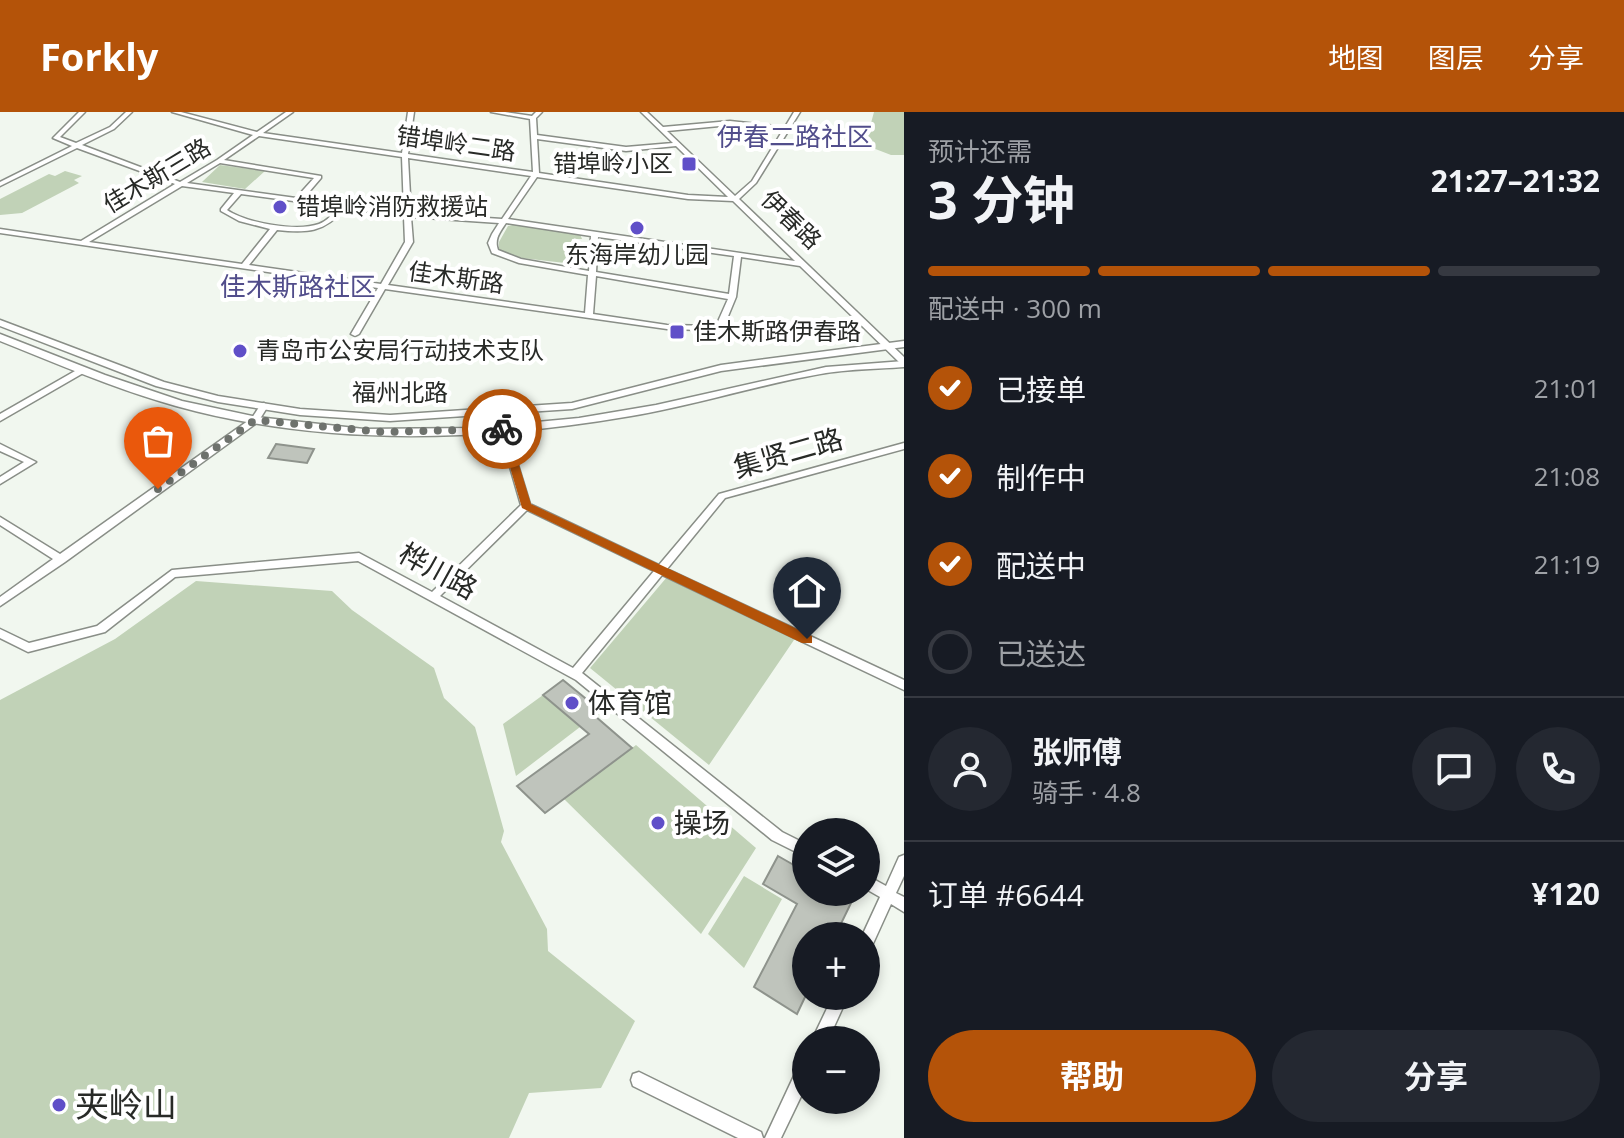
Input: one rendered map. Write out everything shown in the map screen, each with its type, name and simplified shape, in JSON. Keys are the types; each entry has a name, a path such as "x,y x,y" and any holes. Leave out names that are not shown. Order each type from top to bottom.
{"main road":[{"name":"福州北路","path":"0,323 160,384 264,406 390,418 572,406 721,368 904,344"},
{"name":"福州北路","path":"0,337 82,370 205,410 255,420 382,432 503,429 630,414 827,370 904,363"}],"street":[{"path":"82,112 56,138 180,184 408,215 506,221 737,257 802,264"},
{"path":"0,184 80,146 112,128 129,112"},
{"name":"错埠岭二路","path":"175,112 256,134 688,197 735,199"},
{"name":"佳木斯三路","path":"82,243 219,161 290,112"},
{"path":"355,334 409,242 405,155 411,112"},
{"path":"494,112 536,115 536,174 492,243 495,251 503,256 732,297"},
{"name":"伊春路","path":"644,112 904,363"},
{"path":"729,112 730,123"},
{"path":"735,199 754,182 797,112"},
{"path":"664,129 730,123 786,129"},
{"path":"535,137 626,149 679,144"},
{"path":"219,161 319,177 298,200"},
{"path":"239,192 225,206 227,214 239,220 276,226 299,229 323,225 343,206"},
{"path":"243,267 276,226"},
{"name":"佳木斯路","path":"0,231 667,327 800,328 860,321"},
{"path":"589,317 595,235"},
{"path":"719,329 732,297 737,257"},
{"path":"0,418 82,370"},
{"path":"0,602 255,420 264,406"},
{"path":"503,429 526,506 904,685"},
{"name":"集贤二路","path":"574,674 722,496 904,446"},
{"path":"0,447 31,462 0,481"},
{"path":"433,597 526,506"},
{"path":"0,520 61,559"},
{"name":"桦川路","path":"0,633 28,648 101,629 172,574 359,557 574,674 777,836 792,844"},
{"path":"876,922 904,861"},
{"path":"880,888 904,905"},
{"path":"639,1080 755,1138"},
{"path":"773,1138 792,1098"}],"green space":[{"path":"874,112 904,112 904,155 891,155 865,145"},
{"path":"220,165 265,171 245,189 202,182"},
{"path":"65,171 82,176 74,180 79,183 22,213 0,215 0,199 49,174 55,176"},
{"path":"517,224 580,234 582,239 572,239 570,258 582,259 582,265 522,258 499,250 499,242 508,226"},
{"path":"667,577 796,637 709,765 590,668"},
{"path":"196,581 332,591 352,610 434,668 444,698 475,727 504,831 501,842 547,929 548,951 635,1021 601,1088 529,1093 509,1138 0,1138 0,700 115,639"},
{"path":"543,695 580,727 516,776 503,724"},
{"name":"操场","path":"636,745 756,848 701,934 564,799"},
{"name":"操场","path":"744,876 782,899 744,968 708,934"}],"building":[{"path":"276,444 314,449 307,463 268,458"},
{"path":"563,680 601,711 595,716 632,748 545,813 517,786 589,734 543,695"},
{"path":"778,856 792,864 792,901 763,884"},
{"path":"796,906 850,906 842,922 792,922 792,1010 799,1010 797,1014 754,987"}],"way so far":[{"path":"158,489 255,420 382,432 502,429"}],"place":[{"name":"错埠岭小区","path":"689,164"},
{"name":"错埠岭消防救援站","path":"280,207"},
{"name":"东海岸幼儿园","path":"637,228"},
{"name":"佳木斯路伊春路","path":"677,332"},
{"name":"青岛市公安局行动技术支队","path":"240,351"},
{"name":"体育馆","path":"572,703"},
{"name":"操场","path":"658,823"},
{"name":"夹岭山","path":"59,1105"}],"district":[{"name":"伊春二路社区","path":"795,137"},
{"name":"佳木斯路社区","path":"298,287"}],"route":[{"path":"502,429 526,506 807,639"}]}
